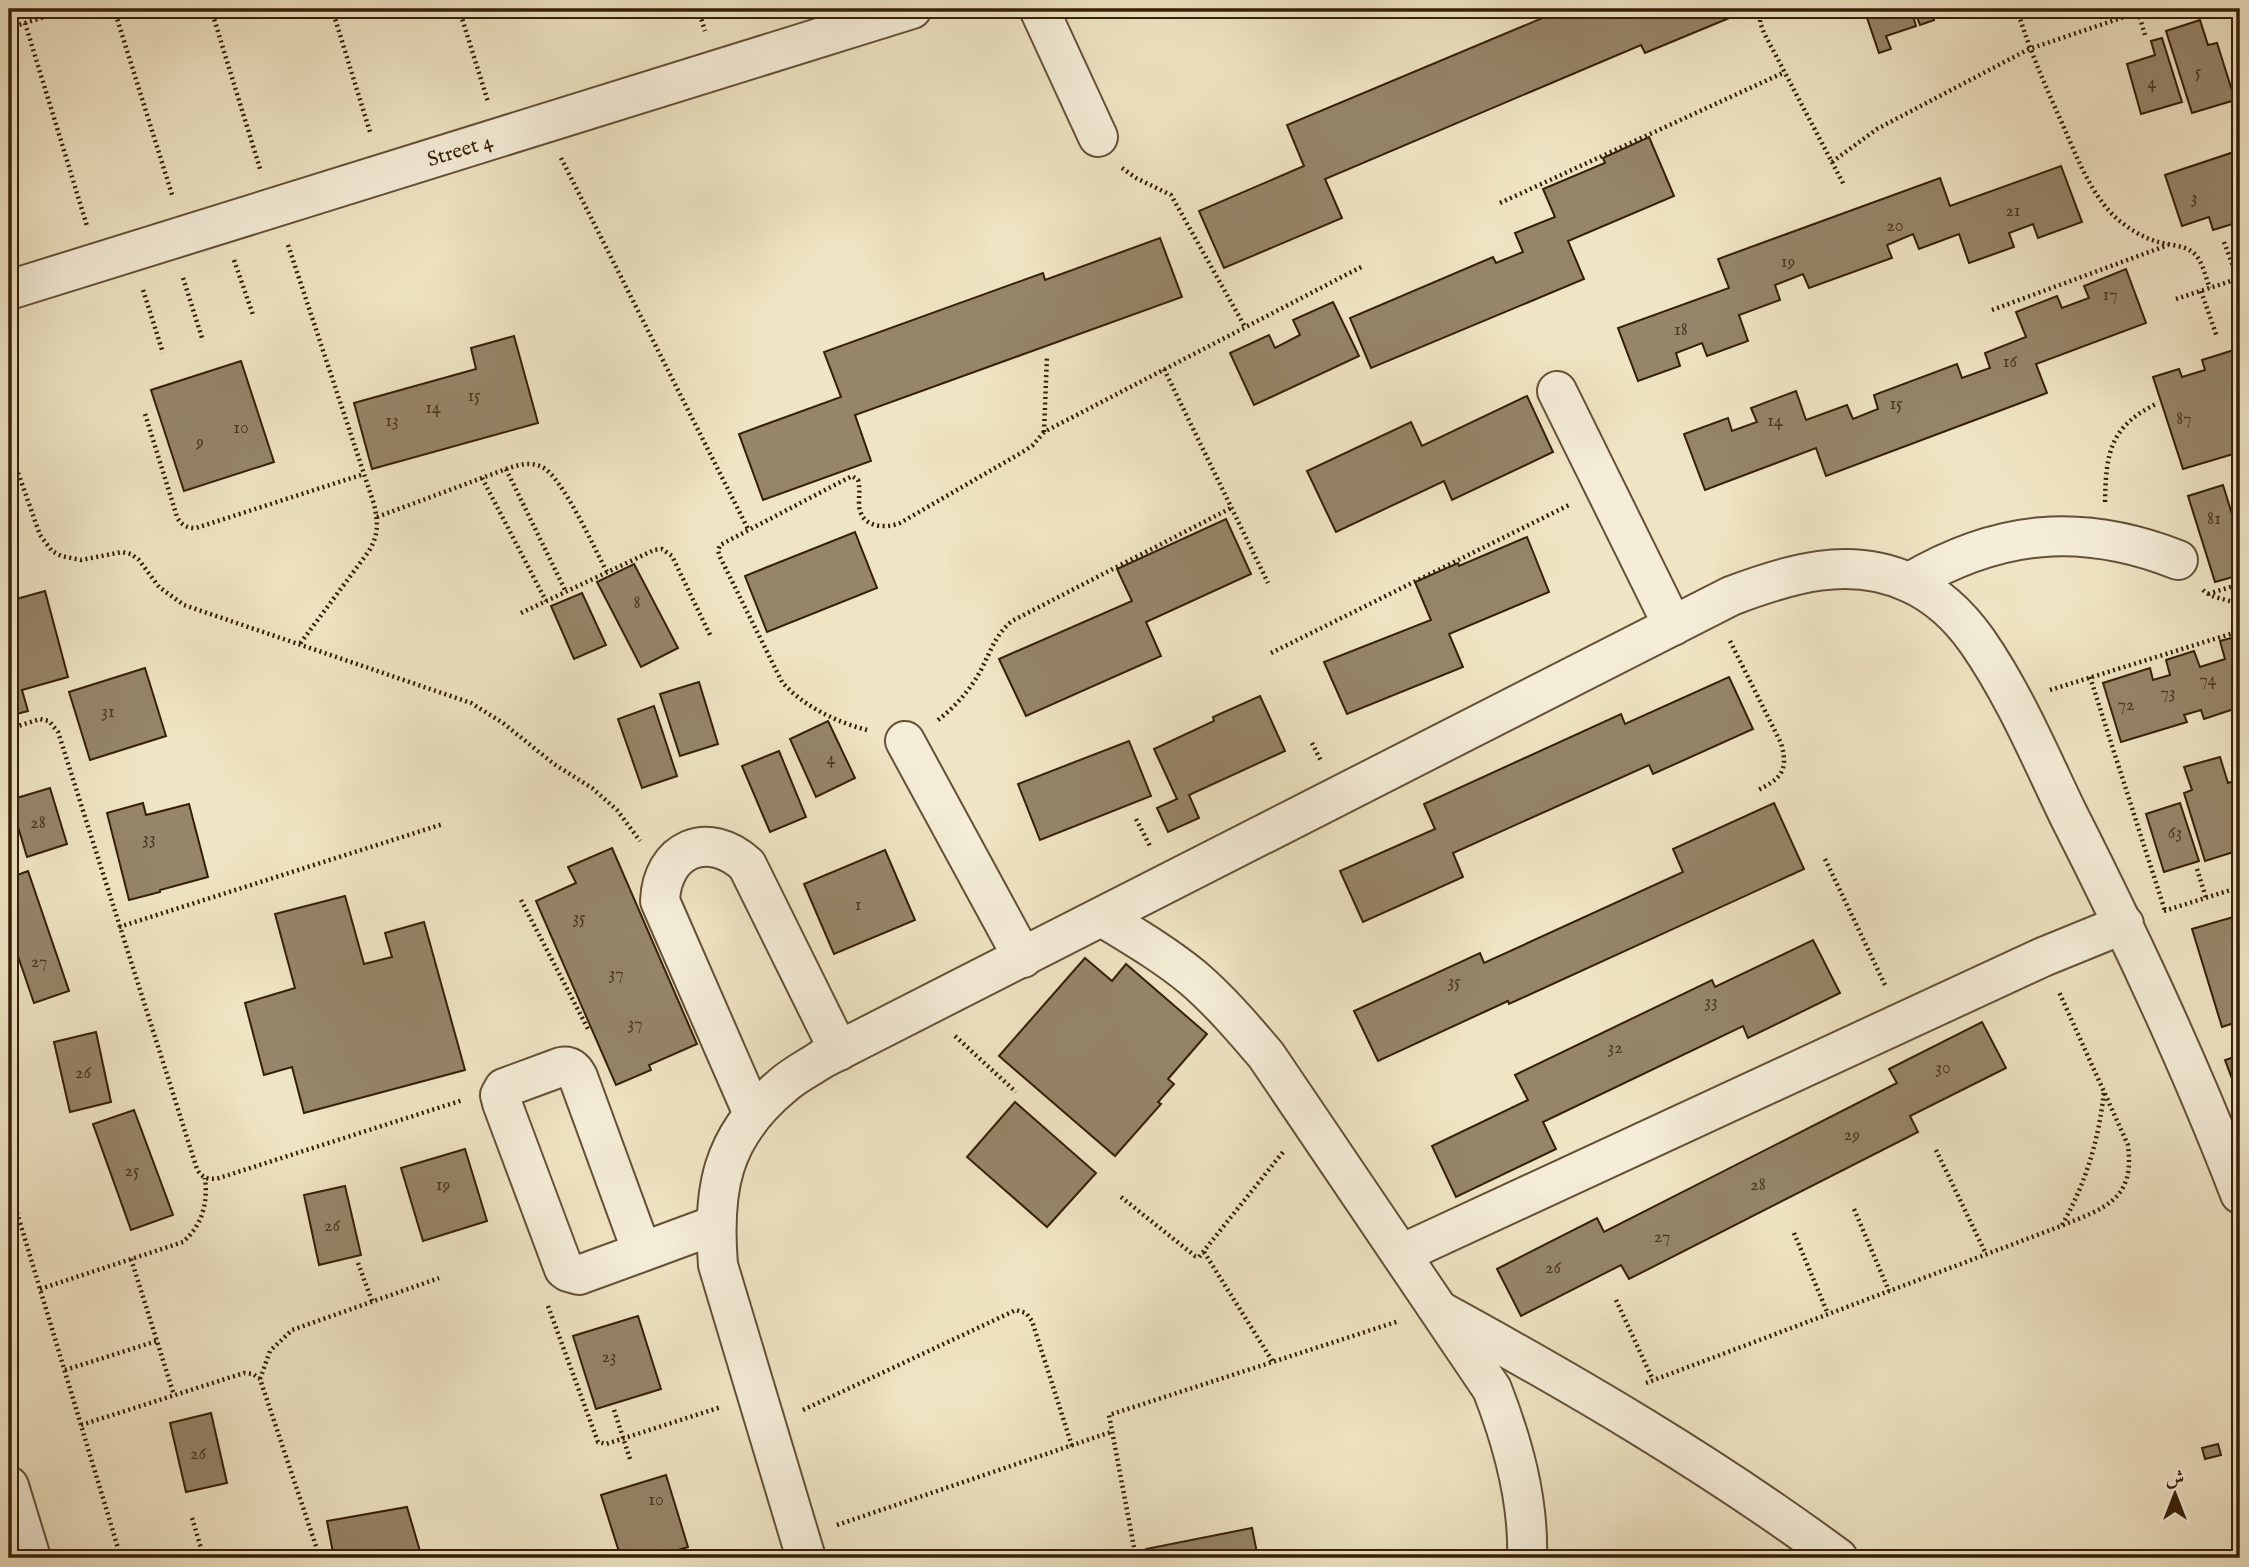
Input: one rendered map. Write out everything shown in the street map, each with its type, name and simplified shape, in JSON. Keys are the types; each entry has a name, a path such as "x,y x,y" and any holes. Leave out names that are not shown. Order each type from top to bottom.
{"street":[{"name":"Street 4","path":"9,290 912,9"},
{"path":"1039,9 1098,138"},
{"path":"1557,391 1673,626"},
{"path":"1910,583 1961,556 1989,546 2047,537 2105,539 2178,560"},
{"path":"803,1548 718,1265 715,1225 717,1196 734,1143 753,1114 783,1085 822,1059 1712,605 1773,580 1819,570 1864,569 1910,583 1947,606 1976,640 2013,702 2227,1127 2240,1194"},
{"path":"905,741 1023,958"},
{"path":"753,1114 660,901 666,870 676,858 705,846 721,847 735,854 747,865 839,1051"},
{"path":"1102,917 1149,945 1192,977 1231,1014 1266,1055 1492,1389 1507,1427 1518,1467 1527,1558"},
{"path":"1401,1254 2043,957 2124,924"},
{"path":"642,1252 573,1069 561,1067 508,1086 502,1091 502,1103 561,1264 568,1272 579,1275 642,1252 715,1225"},
{"path":"1437,1309 1558,1375 1676,1447 1838,1558"},
{"path":"9,1486 31,1558"}],"path":[{"path":"9,28 70,9"},
{"path":"114,9 178,238 203,341"},
{"path":"211,9 377,517 375,541 299,645"},
{"path":"332,9 382,174"},
{"path":"459,9 499,138"},
{"path":"1761,9 1761,28 1844,185"},
{"path":"2017,9 2029,49 2079,161 2101,200 2125,226 2141,235 2185,248 2198,257 2210,288"},
{"path":"1832,162 1877,129 2029,49 2148,9"},
{"path":"2138,12 2145,35"},
{"path":"25,23 115,257 163,353"},
{"path":"1500,204 1785,72"},
{"path":"543,124 748,529"},
{"path":"1098,138 1120,167 1171,195 1245,327"},
{"path":"222,224 253,315"},
{"path":"2176,299 2239,278 2224,242"},
{"path":"1992,310 2169,244"},
{"path":"1231,508 1012,621 996,638 970,688 957,704 924,731 905,741 842,722 811,706 782,682 719,554 723,543 852,476 859,484 862,515 869,523 890,527 900,523 1026,450 1044,432 1363,266"},
{"path":"2201,291 2217,337"},
{"path":"1044,432 1047,356"},
{"path":"1164,369 1268,583"},
{"path":"2105,539 2106,480 2114,441 2125,424 2140,411 2158,403"},
{"path":"145,414 177,517 190,528 364,474"},
{"path":"9,447 40,535 52,551 61,556 82,560 122,552 131,554 139,560 159,587 184,605 453,696 488,712 604,799 622,816 666,870"},
{"path":"377,517 506,469 526,463 535,464 552,473 607,572"},
{"path":"506,469 566,592"},
{"path":"482,478 546,601"},
{"path":"1270,653 1604,487"},
{"path":"522,613 658,549 669,552 711,637"},
{"path":"2206,594 2240,584"},
{"path":"1712,605 1781,743 1784,755 1784,768 1777,778 1756,790"},
{"path":"2013,702 2240,631"},
{"path":"2090,677 2165,911"},
{"path":"9,729 40,719 49,721 56,728 197,1169 205,1178 205,1209 202,1218 183,1242 40,1289"},
{"path":"120,927 443,824"},
{"path":"1825,859 1903,1022"},
{"path":"2197,869 2206,898"},
{"path":"2124,924 2240,887"},
{"path":"522,900 590,1034 590,1051 580,1065 573,1069"},
{"path":"1600,1401 2061,1226 2103,1209 2117,1196 2127,1181 2130,1164 2128,1145 2043,957"},
{"path":"924,1007 1016,1092"},
{"path":"205,1178 219,1178 508,1086"},
{"path":"2061,1226 2091,1161 2104,1090"},
{"path":"1121,1196 1199,1257 1310,1118"},
{"path":"1936,1150 1986,1254"},
{"path":"9,1186 121,1558"},
{"path":"1854,1209 1889,1292"},
{"path":"1794,1233 1828,1314"},
{"path":"1204,1252 1273,1362"},
{"path":"131,1259 174,1395"},
{"path":"358,1262 372,1301"},
{"path":"561,1264 545,1279 544,1293 598,1442 606,1444 761,1411 1016,1310 1026,1313 1032,1321 1073,1446"},
{"path":"260,1379 270,1351 292,1330 439,1278"},
{"path":"1616,1300 1653,1380"},
{"path":"1136,1558 1109,1416 1437,1309"},
{"path":"65,1370 158,1341"},
{"path":"81,1425 244,1373 253,1374 260,1379 320,1558"},
{"path":"614,1410 631,1462"},
{"path":"803,1548 1111,1432"},
{"path":"192,1518 204,1558"}],"building":[{"path":"9,9 41,9 9,17"},
{"path":"1564,9 1751,9 1645,53 1641,45 1325,179 1342,218 1224,268 1199,211 1304,166 1287,125"},
{"path":"1864,9 1911,9 1916,26 1886,36 1891,49 1879,53"},
{"path":"1914,9 1931,9 1934,20 1920,25"},
{"path":"1958,9 1985,9 1961,17"},
{"path":"2200,20 2208,45 2217,43 2235,100 2192,113 2166,31"},
{"path":"2162,38 2182,102 2141,114 2127,64 2155,55 2151,41"},
{"path":"1649,137 1674,196 1568,241 1584,279 1371,368 1350,318 1493,257 1496,263 1523,252 1515,233 1555,217 1543,189 1605,163 1603,158"},
{"path":"2240,150 2240,226 2239,222 2213,230 2209,217 2182,226 2165,175"},
{"path":"2061,166 2082,222 2038,238 2033,224 2009,233 2014,247 1969,263 1959,234 1919,249 1913,234 1887,245 1892,258 1809,288 1803,274 1775,285 1780,300 1739,315 1748,341 1707,356 1702,343 1676,353 1680,366 1638,381 1618,328 1729,288 1718,259 1940,178 1950,206"},
{"path":"1160,238 1182,297 855,415 871,461 763,500 739,434 841,397 824,352 1043,273 1045,280"},
{"path":"2126,269 2146,323 2036,364 2047,393 1826,476 1816,448 1705,490 1684,434 1728,418 1732,431 1757,422 1751,408 1796,391 1806,420 1847,405 1853,419 1878,409 1874,395 1957,364 1962,378 1990,368 1985,353 2026,337 2016,312 2057,296 2062,308 2089,298 2084,286"},
{"path":"1333,302 1359,356 1254,405 1230,353 1269,335 1275,348 1300,335 1293,320"},
{"path":"514,336 538,423 372,469 354,403 476,369 471,348"},
{"path":"2237,349 2240,359 2240,452 2183,469 2153,377 2179,369 2182,377 2205,370 2202,360"},
{"path":"241,361 274,462 184,491 151,390"},
{"path":"1527,396 1553,452 1452,500 1444,481 1336,532 1307,471 1411,422 1422,446"},
{"path":"2240,479 2240,505 2233,481"},
{"path":"2223,485 2240,540 2240,575 2215,582 2188,496"},
{"path":"1226,519 1251,574 1146,622 1161,656 1026,716 999,659 1132,601 1117,569"},
{"path":"855,532 877,588 767,632 745,576"},
{"path":"1527,537 1549,592 1449,634 1463,667 1347,714 1324,662 1431,620 1415,582"},
{"path":"634,564 678,648 641,667 597,582"},
{"path":"45,591 68,677 22,690 28,711 9,716 9,645 18,642 9,601"},
{"path":"582,593 606,645 574,659 551,606"},
{"path":"2235,637 2240,646 2240,707 2204,719 2201,710 2184,715 2187,722 2121,742 2103,683 2150,668 2153,680 2170,675 2166,660 2194,651 2200,667 2225,659 2220,641"},
{"path":"145,668 166,736 90,760 69,692"},
{"path":"1729,677 1753,729 1653,774 1649,765 1453,853 1463,877 1363,922 1340,871 1435,829 1424,804 1621,714 1625,724"},
{"path":"699,682 718,744 680,756 660,694"},
{"path":"1260,696 1285,751 1189,795 1199,818 1168,832 1157,808 1177,799 1154,749 1214,721 1213,717"},
{"path":"654,706 677,776 642,788 618,719"},
{"path":"828,721 855,778 816,797 790,739"},
{"path":"1129,741 1151,796 1040,840 1018,784"},
{"path":"779,751 806,817 770,832 742,766"},
{"path":"2220,757 2228,783 2240,779 2240,850 2205,861 2184,793 2192,790 2184,767"},
{"path":"50,788 67,844 27,857 10,800"},
{"path":"143,803 146,815 189,804 208,877 129,900 107,813"},
{"path":"1774,803 1804,869 1378,1061 1354,1011 1480,953 1484,963 1683,872 1673,849"},
{"path":"2180,803 2199,861 2164,872 2146,814"},
{"path":"612,848 697,1044 649,1065 651,1070 616,1085 536,901 576,883 568,867"},
{"path":"885,850 915,920 834,954 804,884"},
{"path":"28,871 69,991 34,1003 9,930 9,878"},
{"path":"345,896 364,964 392,957 385,933 424,922 465,1070 304,1113 292,1067 264,1075 245,1003 295,988 275,914"},
{"path":"2240,915 2240,1021 2222,1027 2192,929"},
{"path":"1813,940 1840,993 1748,1038 1743,1026 1543,1122 1556,1149 1456,1197 1432,1146 1528,1100 1515,1075 1712,980 1715,987"},
{"path":"1085,958 1112,981 1126,964 1207,1034 1168,1079 1174,1084 1158,1102 1161,1104 1115,1156 999,1056"},
{"path":"1982,1022 2006,1068 1910,1116 1918,1132 1629,1279 1621,1265 1521,1316 1497,1269 1597,1218 1604,1232 1897,1083 1889,1069"},
{"path":"96,1032 111,1102 70,1112 54,1042"},
{"path":"2240,1055 2240,1100 2225,1060"},
{"path":"1015,1102 1096,1173 1047,1227 967,1157"},
{"path":"134,1110 173,1215 131,1230 93,1124"},
{"path":"465,1149 487,1221 423,1241 401,1168"},
{"path":"345,1186 361,1255 319,1265 304,1195"},
{"path":"638,1316 661,1389 596,1409 573,1336"},
{"path":"211,1413 227,1483 186,1492 170,1423"},
{"path":"2218,1444 2221,1455 2205,1459 2202,1448"},
{"path":"666,1475 688,1547 653,1558 621,1558 601,1495"},
{"path":"407,1507 422,1558 334,1558 327,1521"},
{"path":"1252,1528 1258,1558 1148,1558 1146,1549"}]}
